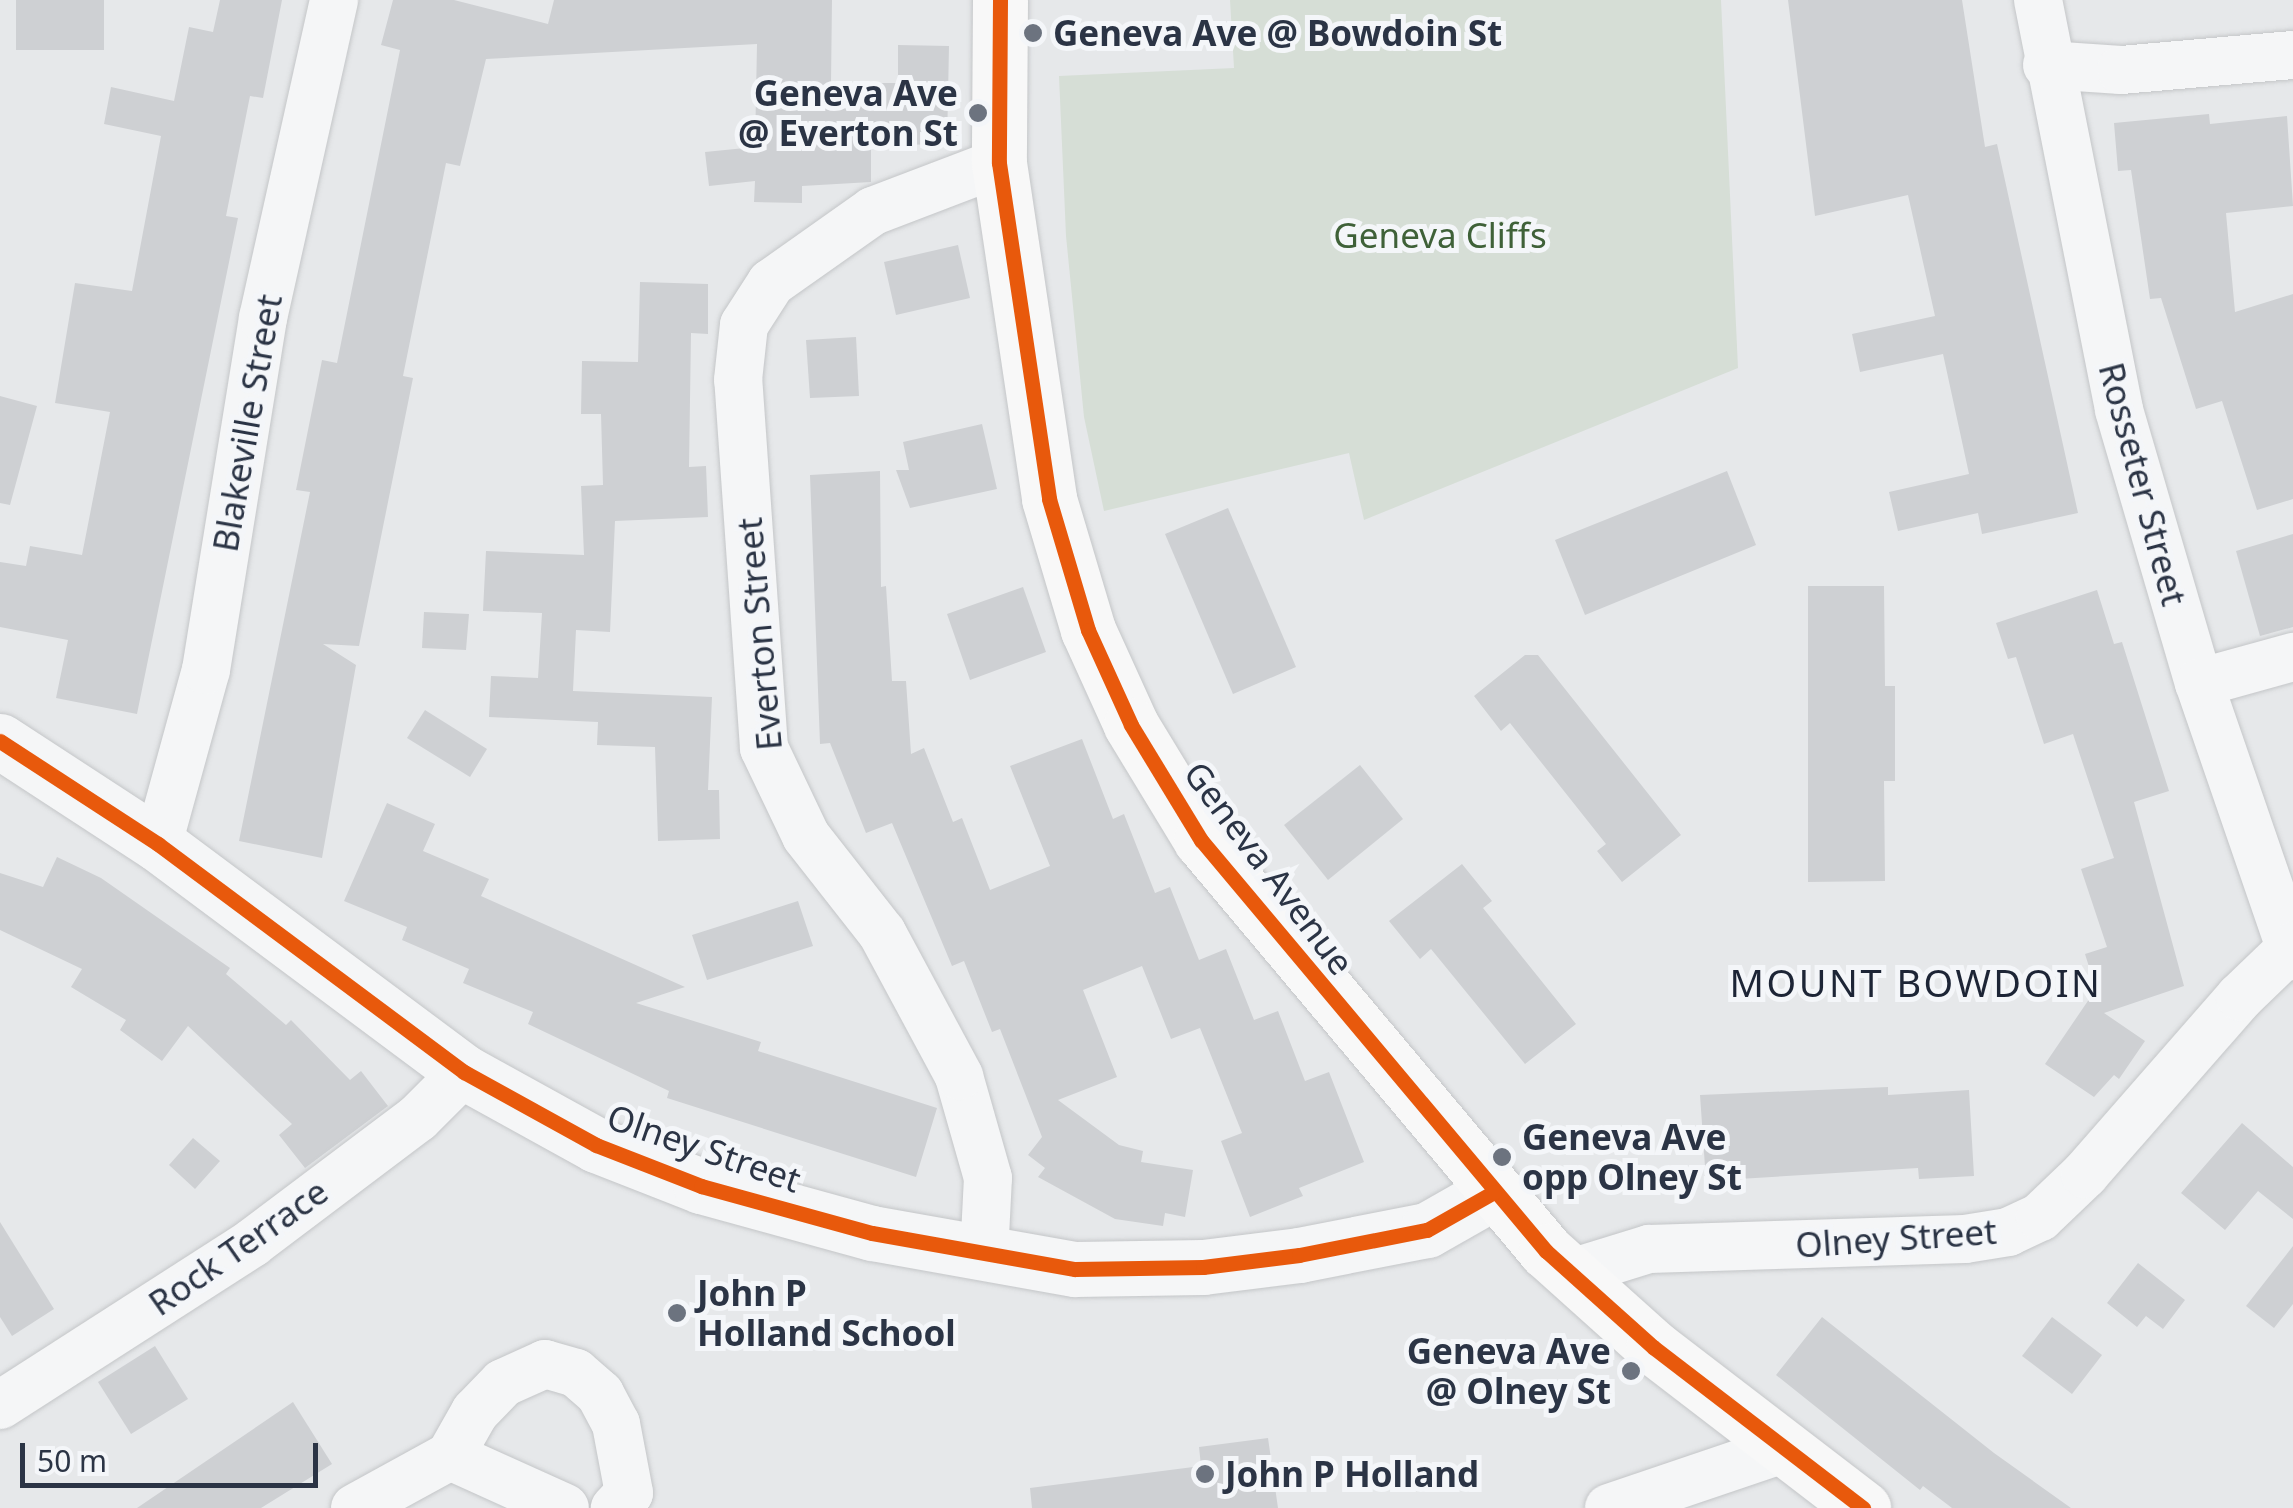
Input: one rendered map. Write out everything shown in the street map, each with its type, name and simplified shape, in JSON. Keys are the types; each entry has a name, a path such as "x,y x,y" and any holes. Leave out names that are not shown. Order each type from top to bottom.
{"main road":[{"name":"Geneva Avenue","path":"1000,0 999,164 1049,498 1088,630 1131,726 1201,840 1494,1192 1568,1274 1780,1450 1863,1508"}],"street":[{"name":"Blakeville Street","path":"158,844 206,670 263,318 334,0"},
{"name":"Rosseter Street","path":"2038,0 2119,410 2198,683 2292,951"},
{"path":"2048,65 2120,70 2293,55"},
{"name":"Everton Street","path":"984,1256 988,1178 959,1076 882,933 806,836 764,748 738,380 751,305 786,270 873,212 999,164"},
{"path":"2198,683 2293,657"},
{"name":"Olney Street","path":"0,741 158,844 464,1072 596,1145 701,1186 984,1256 1075,1269 1203,1267 1280,1258 1427,1230 1494,1192"},
{"name":"Olney Street","path":"1568,1274 1649,1249 1965,1240 2008,1232 2040,1217 2084,1174 2240,997 2292,951"},
{"name":"Rock Terrace","path":"0,1405 252,1244 418,1118 464,1072"},
{"path":"355,1508 450,1456 476,1412 503,1383 545,1364 576,1373 600,1394 616,1424 629,1492 615,1508"},
{"path":"1609,1508 1780,1450"},
{"path":"450,1456 564,1508"}],"green space":[{"name":"Geneva Cliffs","path":"1230,0 1721,0 1738,368 1364,520 1349,453 1104,511 1084,417 1066,236 1059,76 1234,68"}],"building":[{"path":"16,0 104,0 104,50 16,50"},
{"path":"220,0 282,0 263,98 250,96 226,216 238,218 137,714 56,698 68,640 0,627 0,562 26,566 30,546 82,555 110,412 55,403 75,283 132,291 161,136 104,124 111,87 174,101 189,27 213,32"},
{"path":"393,0 454,0 548,24 554,0 832,0 831,83 898,83 898,45 949,46 947,145 871,144 871,182 802,186 802,203 754,202 755,181 709,186 705,152 755,147 757,44 486,59 460,166 446,163 403,376 413,378 359,646 323,644 356,665 322,858 239,841 310,492 296,490 322,360 337,363 400,50 381,45"},
{"path":"1788,0 1962,0 1985,147 1997,144 2078,513 1982,534 1978,513 1898,531 1889,492 1969,474 1943,354 1860,372 1852,334 1935,316 1908,195 1815,216"},
{"path":"2209,114 2210,124 2287,116 2293,206 2226,213 2235,312 2293,294 2293,499 2257,510 2222,401 2196,409 2161,298 2150,299 2131,170 2118,171 2114,123"},
{"path":"958,245 970,298 896,315 884,262"},
{"path":"640,282 708,284 708,334 691,333 689,467 706,466 708,517 615,521 610,632 576,630 573,691 712,697 708,790 719,790 720,839 658,841 655,747 597,745 598,722 489,717 491,676 538,678 542,613 483,611 486,551 584,555 581,486 603,485 601,414 581,414 582,361 638,362"},
{"path":"856,337 859,396 810,398 806,340"},
{"path":"0,396 37,406 10,505 0,503"},
{"path":"982,424 997,489 910,508 896,470 909,470 903,442"},
{"path":"880,471 881,587 886,586 892,681 906,681 911,754 924,748 953,822 962,818 990,890 1050,866 1010,766 1082,739 1113,819 1124,814 1155,893 1170,887 1199,960 1226,949 1254,1020 1278,1011 1305,1081 1329,1072 1364,1162 1299,1188 1303,1196 1250,1217 1221,1141 1242,1133 1200,1028 1171,1039 1142,966 1083,990 1117,1077 1058,1100 1119,1145 1143,1151 1141,1162 1193,1170 1185,1217 1165,1213 1163,1226 1115,1219 1038,1177 1045,1168 1028,1155 1042,1137 1000,1029 992,1032 964,961 952,966 892,823 866,833 830,743 820,744 810,475"},
{"path":"1727,471 1756,545 1585,615 1555,540"},
{"path":"1228,508 1296,667 1233,694 1165,534"},
{"path":"2293,534 2293,627 2260,636 2236,551"},
{"path":"1808,586 1884,586 1885,686 1895,686 1895,781 1884,781 1885,881 1808,882"},
{"path":"1023,587 1046,652 970,680 947,614"},
{"path":"2097,590 2114,644 2122,642 2169,791 2134,802 2184,986 2104,1013 2145,1041 2119,1079 2114,1075 2094,1097 2045,1064 2096,989 2085,954 2107,947 2081,869 2114,858 2073,734 2044,744 2016,657 2008,659 1996,623"},
{"path":"424,612 469,614 466,650 422,648"},
{"path":"1525,655 1538,655 1681,835 1622,882 1597,851 1606,844 1510,723 1501,731 1474,696"},
{"path":"425,710 487,749 470,777 407,738"},
{"path":"1360,765 1403,819 1328,880 1284,825"},
{"path":"387,803 435,824 423,851 489,879 481,896 685,987 636,1003 761,1042 758,1051 937,1108 916,1177 667,1098 669,1091 528,1024 533,1012 463,983 469,969 402,940 407,927 344,901"},
{"path":"57,857 101,878 230,968 226,974 286,1025 291,1020 350,1080 361,1071 388,1106 305,1168 279,1135 292,1124 188,1026 162,1061 120,1030 126,1020 71,987 82,969 0,930 0,873 43,887"},
{"path":"1462,864 1492,901 1483,908 1576,1024 1525,1064 1431,949 1420,959 1389,921"},
{"path":"798,901 813,946 707,980 692,935"},
{"path":"1888,1087 1888,1095 1969,1090 1974,1176 1919,1179 1918,1168 1706,1181 1700,1095"},
{"path":"2242,1123 2293,1167 2293,1219 2258,1191 2225,1230 2181,1193"},
{"path":"193,1138 220,1161 195,1189 169,1165"},
{"path":"0,1222 54,1309 12,1336 0,1317"},
{"path":"2293,1246 2293,1304 2274,1328 2246,1306"},
{"path":"2138,1263 2185,1300 2163,1329 2146,1316 2137,1327 2107,1303"},
{"path":"1822,1317 1994,1453 2071,1508 1952,1508 1923,1486 1920,1490 1776,1375"},
{"path":"2052,1317 2102,1355 2072,1394 2022,1356"},
{"path":"155,1346 188,1399 131,1434 98,1382"},
{"path":"293,1402 332,1464 261,1508 137,1508"},
{"name":"John P Holland","path":"1268,1438 1278,1508 1032,1508 1030,1488 1201,1466 1199,1447"}],"cycle path":[{"path":"1000,0 999,163 1049,499 1088,630 1131,725 1201,840 1546,1251 1653,1347 1863,1508"},
{"path":"0,741 158,844 464,1072 596,1145 701,1186 872,1233 1075,1269 1203,1267 1299,1255 1427,1230 1494,1192"}],"place":[{"name":"Geneva Ave @ Bowdoin St","path":"1033,33"},
{"name":"Geneva Ave @ Everton St","path":"978,113"},
{"name":"Geneva Ave opp Olney St","path":"1502,1157"},
{"name":"John P Holland School","path":"677,1313"},
{"name":"Geneva Ave @ Olney St","path":"1631,1371"},
{"name":"John P Holland","path":"1205,1474"}],"district":[{"name":"MOUNT BOWDOIN","path":"1916,983"}]}
